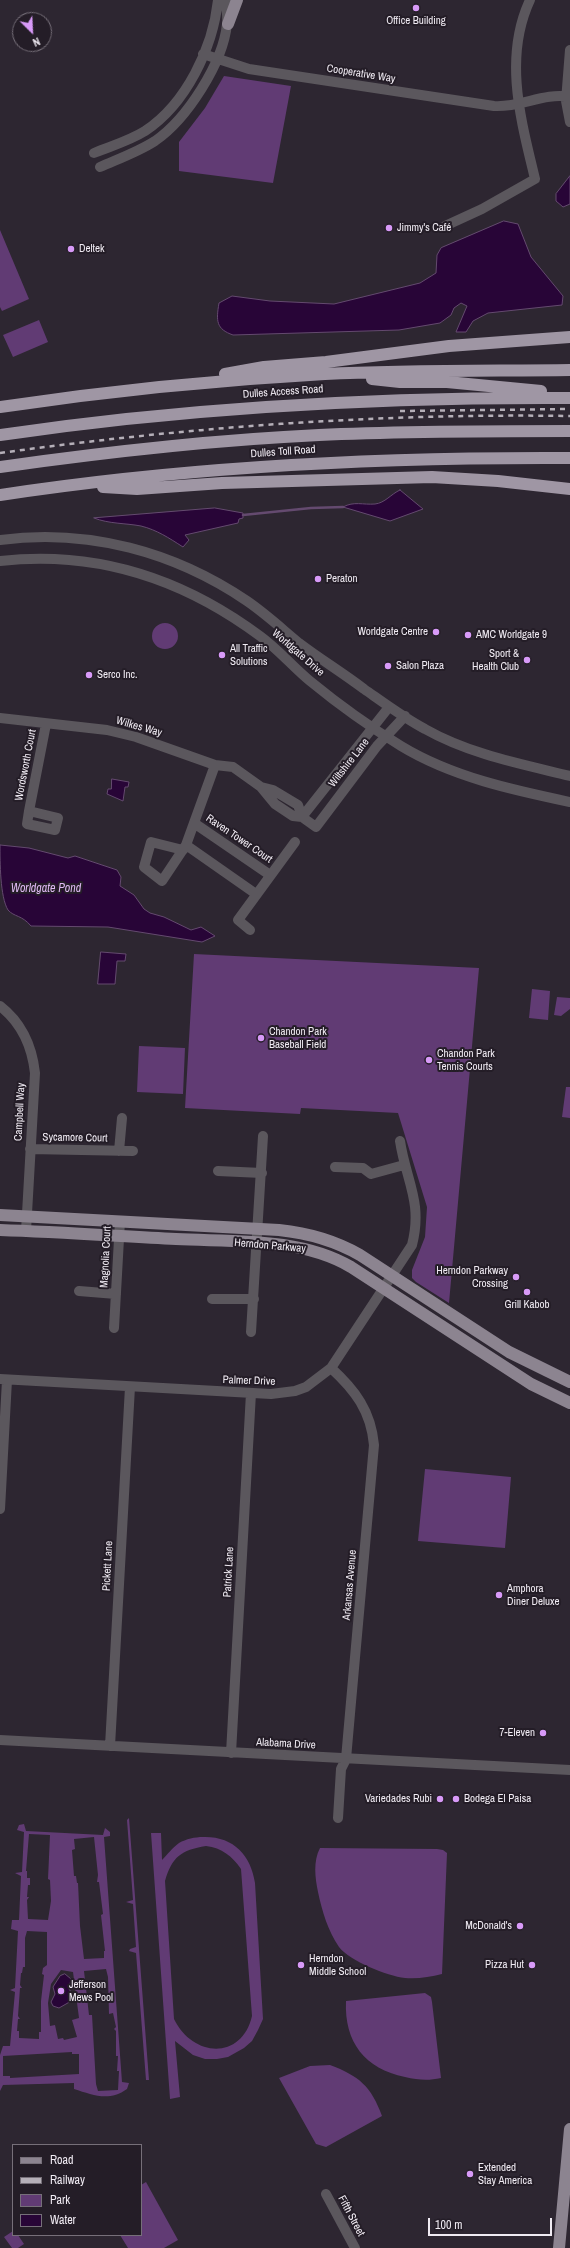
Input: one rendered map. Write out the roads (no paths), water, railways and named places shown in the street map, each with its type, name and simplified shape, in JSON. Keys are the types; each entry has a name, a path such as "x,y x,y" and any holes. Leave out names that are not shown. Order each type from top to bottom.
{"highway":[{"path":"159,386 264,367 332,361 449,346 570,337"},
{"path":"0,406 159,386 326,374 570,370"},
{"path":"326,374 400,382 447,382 536,391 570,392"},
{"name":"Dulles Access Road","path":"0,434 150,415 294,404 446,398 570,398"},
{"path":"0,467 136,450 287,436 438,431 570,431"},
{"name":"Dulles Toll Road","path":"0,495 186,472 307,463 428,459 570,458"},
{"path":"66,486 137,489 222,483 432,477 498,481 570,489"}],"main road":[{"path":"228,24 237,0"},
{"name":"Herndon Parkway","path":"0,1215 259,1229 305,1233 328,1240 360,1255 509,1352 570,1382"},
{"name":"Herndon Parkway","path":"0,1230 307,1248 342,1261 531,1384 570,1403"},
{"path":"559,2248 570,2130"}],"street":[{"path":"94,153 136,136 160,119 185,89 203,54 213,25 218,0"},
{"path":"100,167 146,146 172,126 198,93 216,59 228,24 226,0"},
{"path":"445,226 476,212 535,179 518,103 515,78 517,48 530,0"},
{"path":"570,50 568,97 570,122"},
{"name":"Cooperative Way","path":"203,54 249,70 494,106 557,95 568,97"},
{"name":"Worldgate Drive","path":"0,540 38,538 88,539 142,550 170,560 212,580 248,602 314,655 389,707 425,729 452,742 514,762 570,776"},
{"name":"Worldgate Drive","path":"0,561 56,558 92,561 129,569 164,581 202,599 236,619 262,637 311,682 372,726 419,755 465,776 570,802"},
{"name":"Wiltshire Lane","path":"302,817 372,726 389,707"},
{"name":"Wiltshire Lane","path":"316,827 387,736 405,716"},
{"name":"Wilkes Way","path":"0,718 107,730 136,736 215,765 234,767 261,787 275,804 293,816 302,817 316,827"},
{"name":"Wordsworth Court","path":"29,811 46,724"},
{"name":"Raven Tower Court","path":"215,765 185,847 256,894"},
{"name":"Raven Tower Court","path":"194,823 270,875"},
{"path":"250,930 238,920 295,842"},
{"name":"Campbell Way","path":"0,1006 19,1025 26,1036 34,1060 26,1231"},
{"name":"Sycamore Court","path":"119,1151 122,1118"},
{"path":"252,1332 259,1229 263,1136"},
{"name":"Palmer Drive","path":"4,1380 271,1394 295,1391 317,1380 331,1368 412,1245 417,1220 414,1194 404,1165 400,1140"},
{"name":"Sycamore Court","path":"30,1149 133,1151"},
{"path":"335,1167 363,1168 371,1174 404,1165"},
{"path":"218,1171 262,1173"},
{"name":"Magnolia Court","path":"114,1328 120,1221"},
{"name":"Magnolia Court","path":"79,1291 116,1294"},
{"path":"212,1299 254,1300"},
{"name":"Arkansas Avenue","path":"331,1368 348,1384 363,1406 371,1424 374,1445 346,1759 342,1769 338,1818"},
{"path":"0,1509 4,1380"},
{"name":"Pickett Lane","path":"110,1746 130,1387"},
{"name":"Patrick Lane","path":"231,1752 251,1393"},
{"name":"Alabama Drive","path":"0,1740 570,1770"},
{"name":"Fifth Street","path":"326,2194 355,2248"}],"water":[{"path":"570,176 570,204 563,207 556,201 556,194"},
{"path":"504,221 518,224 531,257 563,296 562,305 488,313 473,321 466,332 456,332 467,306 461,303 454,308 451,315 440,323 399,330 233,335 227,333 218,324 219,303 232,296 270,301 334,304 420,283 436,273 437,255 441,248"},
{"path":"400,490 423,509 390,521 343,507 355,504 379,503"},
{"path":"215,508 243,513 243,518 239,519 238,523 185,535 189,540 183,547 163,535 141,526 94,518"},
{"path":"112,779 129,782 128,787 125,787 123,801 107,794 108,789 111,789"},
{"name":"Worldgate Pond","path":"0,845 29,848 68,858 75,856 117,870 121,877 120,886 134,895 144,909 150,913 164,917 191,930 201,927 215,936 202,942 108,927 31,926 28,922 10,912 5,904 1,879"},
{"path":"101,952 126,954 125,961 117,961 115,984 98,984"},
{"name":"Jefferson Mews Pool","path":"65,1974 71,1979 69,1989 73,1995 73,2000 59,2008 53,2006 51,2002 55,1994 53,1987 60,1976"}],"waterway":[{"path":"243,515 311,508 343,507"}],"railway":[{"path":"400,411 570,409"},
{"path":"0,453 142,436 284,424 427,417 570,416"}],"place":[{"name":"Office Building","path":"416,8"},
{"name":"Jimmy's Café","path":"389,228"},
{"name":"Deltek","path":"71,249"},
{"name":"Peraton","path":"318,579"},
{"name":"Worldgate Centre","path":"436,632"},
{"name":"AMC Worldgate 9","path":"468,635"},
{"name":"All Traffic Solutions","path":"222,655"},
{"name":"Sport & Health Club","path":"527,660"},
{"name":"Salon Plaza","path":"388,666"},
{"name":"Serco Inc.","path":"89,675"},
{"name":"Chandon Park Baseball Field","path":"261,1038"},
{"name":"Chandon Park Tennis Courts","path":"429,1060"},
{"name":"Herndon Parkway Crossing","path":"516,1277"},
{"name":"Grill Kabob","path":"527,1292"},
{"name":"Amphora Diner Deluxe","path":"499,1595"},
{"name":"7-Eleven","path":"543,1733"},
{"name":"Variedades Rubi","path":"440,1799"},
{"name":"Bodega El Paisa","path":"456,1799"},
{"name":"McDonald's","path":"520,1926"},
{"name":"Herndon Middle School","path":"301,1965"},
{"name":"Pizza Hut","path":"532,1965"},
{"name":"Jefferson Mews Pool","path":"61,1991"},
{"name":"Extended Stay America","path":"470,2174"}]}
